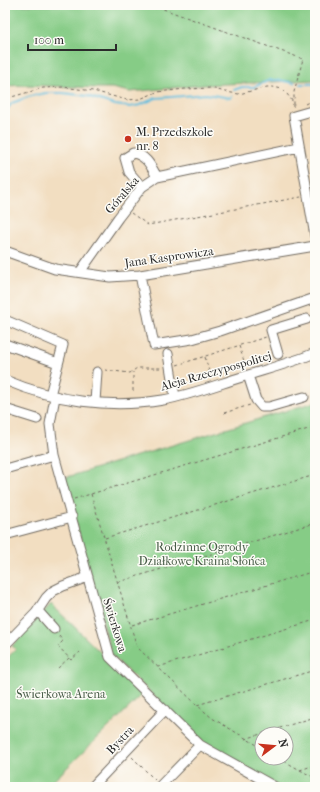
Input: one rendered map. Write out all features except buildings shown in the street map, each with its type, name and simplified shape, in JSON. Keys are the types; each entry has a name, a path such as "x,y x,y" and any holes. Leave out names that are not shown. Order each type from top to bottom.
{"street":[{"path":"315,110 294,116 315,236"},
{"name":"Góralska","path":"80,272 125,208 142,187 157,177 299,147"},
{"path":"142,187 129,172 125,158 133,153 140,154 148,161 157,177"},
{"name":"Jana Kasprowicza","path":"5,251 55,269 110,277 140,275 315,246"},
{"path":"140,275 154,345 192,339 213,333 315,298"},
{"path":"278,354 271,330 307,319"},
{"name":"Świerkowa","path":"5,320 63,345 52,396 50,424 54,455 110,657 200,745 275,787"},
{"path":"5,344 58,363"},
{"name":"Aleja Rzeczypospolitej","path":"5,380 52,396 95,402 129,403 175,397 248,376 315,353"},
{"path":"168,354 175,397"},
{"path":"95,402 97,372"},
{"path":"248,376 258,402 262,407 269,407 304,397"},
{"path":"5,409 37,419"},
{"path":"5,469 54,455"},
{"path":"5,535 72,518"},
{"path":"5,645 38,611 46,598 53,591 88,577"},
{"path":"38,611 54,628"},
{"name":"Bystra","path":"92,787 165,710"},
{"path":"162,786 200,745"}],"path":[{"path":"152,5 303,59 294,92 294,116"},
{"path":"5,104 8,98 43,88 63,87 93,91 127,100 140,99 157,92 185,89 211,88 239,94 267,87 282,89 288,94 293,102 294,116"},
{"path":"125,208 148,225 308,196"},
{"path":"97,372 101,370 130,372 137,368 170,368 272,335"},
{"path":"239,345 245,364"},
{"path":"204,356 210,375"},
{"path":"133,370 133,391"},
{"path":"224,413 258,402"},
{"path":"67,501 315,428"},
{"path":"105,538 315,475"},
{"path":"91,494 137,647 196,705 212,718 254,744"},
{"path":"118,582 315,523"},
{"path":"130,626 315,571"},
{"path":"158,667 315,620"},
{"path":"67,637 58,646 69,658"},
{"path":"58,668 69,658 70,660 80,652"},
{"path":"196,705 315,670"},
{"path":"245,739 315,717"},
{"path":"126,751 162,786"},
{"path":"300,770 315,765"},
{"path":"293,766 315,778"}],"green space":[{"path":"5,5 315,5 315,80 203,85 130,92 112,88 28,85 5,86"},
{"name":"Rodzinne Ogrody Działkowe Kraina Słońca","path":"315,402 315,787 280,787 200,740 112,656 64,478"},
{"name":"Świerkowa Arena","path":"51,604 143,694 47,787 5,787 5,660 16,649 12,646"}],"waterway":[{"path":"234,90 242,87 254,87 270,80 280,80 294,83"},
{"path":"300,84 315,84"},
{"path":"5,112 12,103 31,96 46,93 63,93 87,96 115,105 130,107 140,105 156,98 206,94 231,98 232,96"}],"place":[{"name":"M. Przedszkole nr. 8","path":"128,139"}]}
